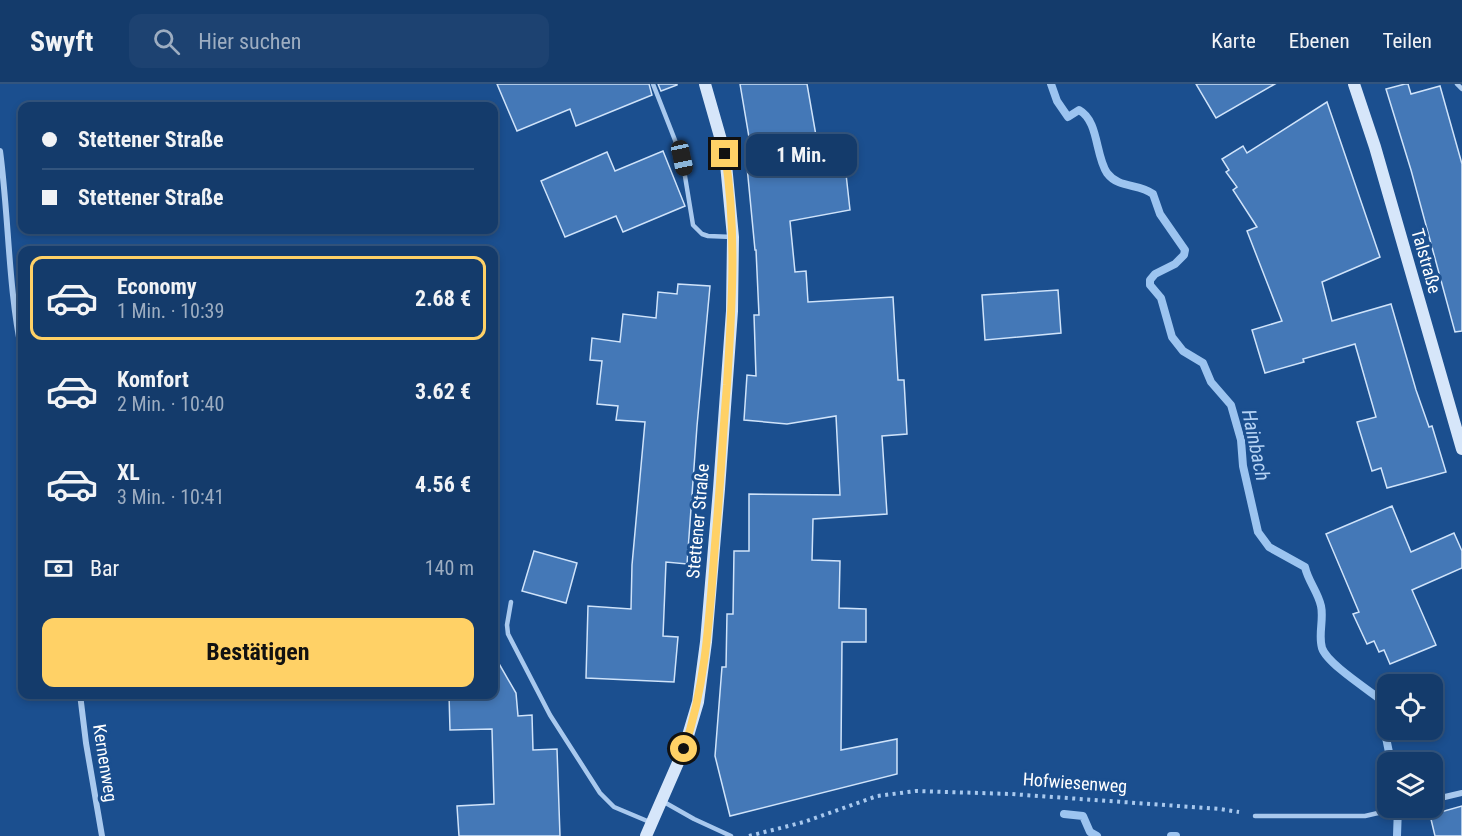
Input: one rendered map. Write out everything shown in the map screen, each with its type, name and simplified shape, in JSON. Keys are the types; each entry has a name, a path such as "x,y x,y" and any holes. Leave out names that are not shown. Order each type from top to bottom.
{"street":[{"name":"Stettener Straße","path":"646,836 692,728 704,663 728,376 733,237 725,154 705,84"},
{"name":"Talstraße","path":"1354,84 1376,147 1462,449"},
{"path":"0,151 13,299 18,329"},
{"name":"Kernenweg","path":"81,699 102,836"},
{"path":"1443,797 1462,792"}],"lane":[{"path":"653,84 682,158 693,225 702,234 708,236 733,237"},
{"path":"1457,84 1462,89"},
{"path":"511,602 507,625 508,634 550,715 573,753 607,801 623,811 652,823"},
{"path":"662,801 731,836"},
{"path":"1255,816 1365,816 1377,813"}],"path":[{"name":"Hofwiesenweg","path":"749,836 804,822 877,796 916,791 1000,793 1100,800 1220,809 1255,816"}],"building":[{"path":"497,84 649,84 652,95 576,126 570,109 517,131"},
{"path":"658,84 677,84 677,85 661,91"},
{"path":"740,84 807,84 818,147 839,143 846,174 850,210 790,221 795,272 806,271 808,302 893,297 898,380 904,380 907,434 882,436 887,514 813,519 812,560 840,561 839,608 866,609 866,642 842,642 841,750 897,739 897,774 730,816 715,756 722,667 726,667 727,614 733,614 734,551 749,551 749,494 840,495 836,416 787,424 744,420 747,375 756,376 754,315 759,315 756,250 746,156 752,155"},
{"path":"1196,84 1275,84 1216,118"},
{"path":"1408,84 1411,94 1440,86 1462,164 1462,331 1455,332 1411,170 1386,89"},
{"path":"1327,102 1380,257 1322,282 1332,321 1391,304 1416,390 1429,427 1432,426 1446,472 1387,488 1381,468 1372,471 1357,422 1376,417 1355,344 1265,373 1252,330 1282,321 1247,231 1257,227 1233,190 1237,187 1226,172 1229,170 1222,159 1243,146 1247,153"},
{"path":"663,151 685,206 623,232 616,216 565,237 541,181 607,152 615,171"},
{"path":"678,284 710,286 687,564 666,562 663,636 678,637 674,682 586,678 588,606 631,609 632,565 645,422 616,420 618,406 597,404 602,361 590,360 592,338 620,342 623,314 656,318 658,292 677,294"},
{"path":"1058,290 1061,333 985,340 982,295"},
{"path":"1392,506 1411,552 1454,533 1462,551 1462,568 1412,590 1436,645 1390,664 1384,650 1379,652 1374,641 1367,644 1353,614 1359,612 1326,534"},
{"path":"534,551 577,563 566,603 522,591"},
{"path":"498,662 516,693 518,716 532,715 533,750 557,749 560,836 459,836 457,806 494,804 492,729 450,730 449,699 498,699"},
{"path":"1462,806 1462,836 1435,836 1431,818 1443,818 1443,811"}],"waterway":[{"name":"Hainbach","path":"1051,84 1057,101 1068,117 1079,110 1090,122 1107,173 1123,184 1142,188 1153,194 1160,214 1185,250 1184,255 1175,264 1155,274 1150,280 1150,285 1161,298 1172,337 1183,351 1203,363 1211,382 1231,405 1241,440 1243,466 1258,532 1269,547 1305,567 1321,606 1322,648 1341,670 1385,703 1387,709 1383,723 1389,752"},
{"path":"1064,814 1083,816 1090,832 1097,836"},
{"name":"Hainbach","path":"1397,836 1398,818"},
{"path":"1171,836 1176,836"}],"route":[{"path":"684,749 692,728 703,673 720,489 733,275 733,237 725,154"}]}
